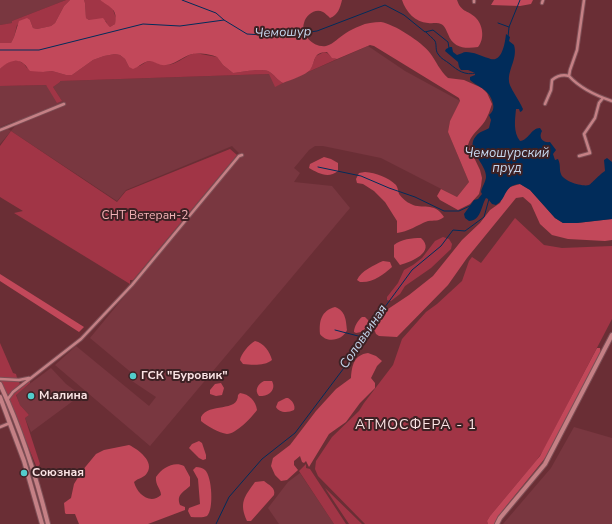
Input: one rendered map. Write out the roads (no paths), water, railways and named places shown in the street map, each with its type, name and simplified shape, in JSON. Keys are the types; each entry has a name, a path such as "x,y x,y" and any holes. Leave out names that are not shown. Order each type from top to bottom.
{"main road":[{"path":"497,524 500,518 545,464 612,335"},
{"path":"0,384 8,400 24,444 41,496 48,524"},
{"path":"0,397 19,446 42,524"},
{"path":"2,403 8,400"},
{"path":"19,446 24,444"}],"street":[{"path":"569,76 577,50 584,0"},
{"path":"545,104 551,90 552,80 558,76 565,75 569,76 575,82 603,98 612,101"},
{"path":"579,156 590,153 584,134 595,118 599,103 603,98"},
{"path":"0,130 64,104"},
{"path":"8,400 11,394 81,338 132,285 239,156 242,155"},
{"path":"0,379 19,380 30,378"},
{"path":"0,428 10,423"}],"water":[{"name":"Чемошурский пруд","path":"506,34 510,37 509,41 514,45 515,50 509,77 509,84 523,109 520,112 519,109 516,109 516,134 520,141 526,139 534,130 540,128 542,131 542,140 545,142 550,142 556,150 553,154 555,160 558,159 562,177 578,184 589,185 605,171 604,160 607,158 612,162 612,219 563,223 555,218 530,190 520,184 508,189 500,202 496,205 492,204 486,198 476,219 469,221 465,218 464,214 474,200 478,199 482,194 481,192 486,177 483,167 474,151 473,141 478,134 489,128 491,120 489,115 492,111 493,105 492,99 487,92 470,80 470,77 475,75 475,73 468,70 461,70 458,62 445,51 446,49 452,47 453,52 457,55 464,52 469,52 493,59 497,58 502,52"}],"waterway":[{"path":"182,0 216,13 224,20"},
{"path":"508,37 509,27 520,0"},
{"name":"Чемошур","path":"0,50 39,50 143,24 180,26 224,20 247,34 279,36 317,31 385,5 404,15 425,32 433,30 448,42 449,48"},
{"path":"498,23 509,27"},
{"path":"426,32 435,41 439,56 462,72 468,74 476,73"},
{"path":"318,167 361,176 415,197 444,211 459,211 472,205"},
{"name":"Соловьиная","path":"216,524 229,497 262,459 295,433 356,352 363,337 412,270 441,246 453,230 465,231 484,217 489,199"},
{"path":"335,330 362,337"}],"place":[{"name":"ГСК \"Буровик\"","path":"133,376"},
{"name":"М.алина","path":"31,396"},
{"name":"Союзная","path":"24,473"}],"district":[{"name":"АТМОСФЕРА - 1","path":"416,426"}],"park label":[{"name":"СНТ Ветеран-2","path":"145,216"}]}
